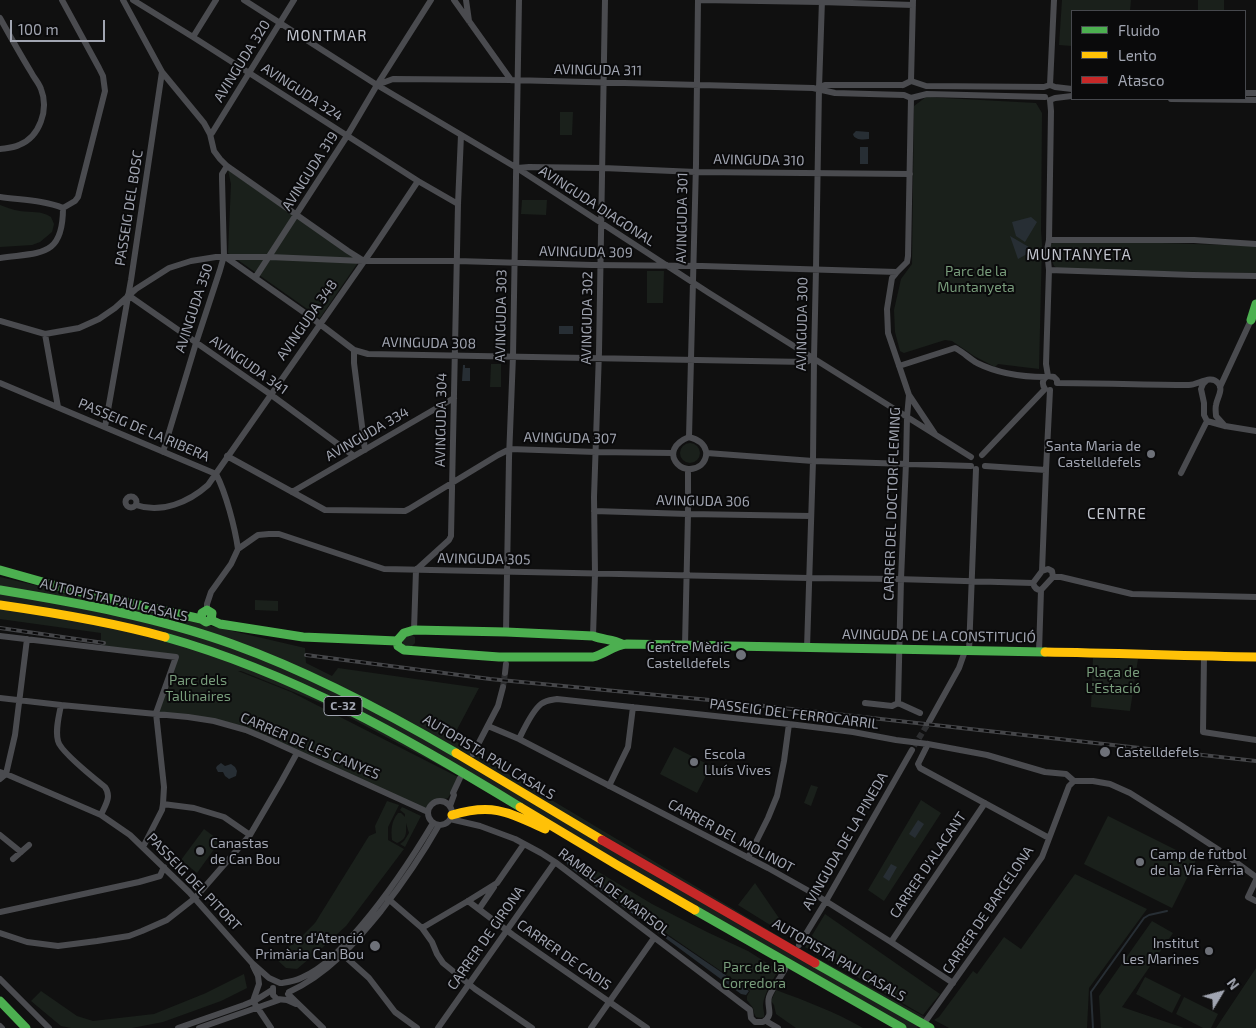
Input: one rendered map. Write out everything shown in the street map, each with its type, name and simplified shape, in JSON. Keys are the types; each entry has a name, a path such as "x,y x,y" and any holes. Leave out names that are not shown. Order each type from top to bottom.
{"main road":[{"path":"1253,317 1256,304"},
{"name":"AVINGUDA DE LA CONSTITUCIÓ","path":"0,570 64,588 220,624 303,637 397,640 398,646 404,650 499,657 594,657 622,644 1256,657"},
{"name":"AUTOPISTA PAU CASALS","path":"0,590 97,607 176,626 256,653 330,685 452,750 601,840 928,1025"},
{"name":"AUTOPISTA PAU CASALS","path":"0,605 73,616 151,634 229,658 290,681 362,716 440,759 653,886 902,1028"},
{"path":"206,620 202,613 207,610"},
{"path":"397,640 401,634 414,630"},
{"name":"AVINGUDA DE LA CONSTITUCIÓ","path":"414,630 593,636 622,644"},
{"path":"603,640 608,646 607,651"},
{"path":"499,657 505,668 514,657"},
{"path":"451,814 477,808 504,810 556,834 653,886"},
{"path":"0,1001 26,1028"},
{"path":"0,1011 17,1028"}],"street":[{"path":"62,0 103,76 104,90 78,197 63,208"},
{"path":"123,0 162,72 204,124 210,134 214,151 220,159 227,166 364,261"},
{"name":"AVINGUDA 324","path":"133,0 418,181 458,204"},
{"path":"193,37 216,0"},
{"name":"AVINGUDA DIAGONAL","path":"244,0 377,85 517,168 694,284 971,457"},
{"name":"AVINGUDA 320","path":"210,134 294,0"},
{"name":"AVINGUDA 319","path":"256,278 432,0"},
{"path":"454,0 514,80"},
{"path":"466,0 469,21"},
{"name":"AVINGUDA 303","path":"506,632 517,168 514,80 519,0"},
{"name":"AVINGUDA 302","path":"593,636 605,0"},
{"path":"699,0 913,3 914,82 920,90 919,94 911,96 902,90 904,85"},
{"name":"AVINGUDA 301","path":"689,437 699,0"},
{"path":"1048,389 1043,386 1043,382 1047,376 1049,270 1047,250 1049,240 1051,111 1050,98 1043,92 1050,86 1054,0"},
{"name":"AVINGUDA 300","path":"807,648 813,461 822,1"},
{"path":"0,18 41,88 44,101 40,124 31,137 21,145 0,149"},
{"name":"PASSEIG DEL BOSC","path":"106,428 162,72"},
{"name":"AVINGUDA 311","path":"377,85 393,79 514,80 819,88"},
{"path":"819,88 825,85 904,85 914,82 926,86 1050,86 1071,89"},
{"path":"1050,86 1058,92 1050,98"},
{"path":"819,88 834,93 911,96 926,94 1050,98 1071,96"},
{"name":"CARRER DEL DOCTOR FLEMING","path":"898,703 909,395 888,333 887,309 892,278 907,262 908,256 911,96"},
{"name":"AVINGUDA 304","path":"416,570 451,536 461,135"},
{"name":"AVINGUDA 350","path":"163,452 224,256 222,174 227,166"},
{"name":"AVINGUDA 310","path":"517,168 910,174"},
{"name":"AVINGUDA 348","path":"136,505 154,509 185,501 208,485 418,181"},
{"path":"0,197 56,205 63,208"},
{"path":"0,258 41,252 54,245 62,229 63,208"},
{"path":"1049,240 1194,240 1256,244"},
{"name":"AVINGUDA 309","path":"45,334 78,328 99,319 124,302 128,295 169,268 224,256 364,261 457,261 897,272"},
{"name":"AVINGUDA 308","path":"224,256 354,350 368,354 692,361 806,362 814,358"},
{"path":"1049,270 1256,276"},
{"name":"AVINGUDA 341","path":"128,295 270,394 354,456"},
{"path":"1225,426 1216,416 1216,405 1220,390 1253,317"},
{"path":"0,321 45,334"},
{"name":"PASSEIG DE LA RIBERA","path":"45,334 58,407 216,474 222,485 238,549"},
{"path":"899,366 958,348 975,362 998,372 1054,377 1058,384"},
{"path":"354,350 365,450"},
{"path":"1228,372 1203,384 1204,415 1207,421 1256,431"},
{"path":"982,455 1048,389 1056,388 1058,384 1192,385 1210,380 1218,383 1220,390 1214,398 1208,398 1192,385"},
{"path":"0,383 58,407"},
{"path":"1042,571 1048,389"},
{"name":"AVINGUDA DIAGONAL","path":"909,395 936,435"},
{"name":"AVINGUDA 334","path":"292,492 454,398"},
{"path":"1181,473 1207,421"},
{"path":"689,437 698,440 704,446 707,453 704,461 698,467 688,469 678,465 673,452 681,440 689,437"},
{"name":"AVINGUDA 307","path":"227,456 325,510 405,510 510,449 673,452"},
{"path":"707,453 813,461 906,463 974,467 979,469 985,466 1046,470"},
{"path":"928,722 967,651 972,581 974,467 970,461 971,457 976,454 982,455 985,458 985,466"},
{"path":"685,645 688,469"},
{"name":"AVINGUDA 306","path":"594,511 811,516"},
{"name":"AVINGUDA 305","path":"207,610 211,592 231,564 238,549 258,535 269,534 279,534 384,569 1032,583"},
{"path":"1041,590 1034,587 1032,583 1042,571 1048,569 1052,571 1053,577"},
{"path":"414,630 416,570"},
{"path":"1039,652 1041,590 1053,577"},
{"path":"1053,577 1132,594 1256,597"},
{"path":"0,636 176,657 156,715 164,787 164,804 143,847"},
{"path":"0,779 15,735 27,639"},
{"path":"1204,656 1203,732 1256,740"},
{"path":"472,754 498,706 503,687"},
{"name":"CARRER DE LES CANYES","path":"0,698 214,721 246,730 428,812"},
{"name":"PASSEIG DEL FERROCARRIL","path":"519,739 540,704 547,700 562,700 853,732 987,754 1045,772 1066,774 1078,781 1110,784 1130,793 1222,852 1256,879"},
{"path":"865,703 892,706 898,703 920,713"},
{"path":"61,705 58,742 63,750 108,792 108,799 101,815"},
{"path":"609,786 628,747 633,707"},
{"path":"748,858 777,796 784,761 788,724"},
{"name":"CARRER DEL MOLINOT","path":"488,726 519,739 768,868 826,901 953,983"},
{"path":"928,744 918,764 920,768 1049,838"},
{"name":"AVINGUDA DE LA PINEDA","path":"799,945 912,750"},
{"path":"0,933 27,942 58,946 129,936 167,920 195,898 250,835 297,753"},
{"name":"PASSEIG DEL PITORT","path":"3,773 101,815 130,835 195,898 252,962 269,978 281,983"},
{"path":"453,792 451,814 446,823 436,824 428,817 428,812 433,803 442,801 453,792 460,778"},
{"name":"CARRER DE BARCELONA","path":"928,1025 953,983 1042,857 1069,786 1078,781"},
{"path":"442,801 448,803 451,814"},
{"name":"CARRER D'ALACANT","path":"891,942 985,803"},
{"path":"164,804 194,808 224,817 250,835"},
{"name":"RAMBLA DE MARISOL","path":"451,814 515,839 555,862 750,1010 753,1025"},
{"path":"252,962 272,989 274,998 280,1000 286,998 288,993 327,969 369,916 387,898 411,859 436,824"},
{"path":"0,835 21,852"},
{"path":"479,909 524,844"},
{"path":"13,859 29,846"},
{"name":"CARRER DE GIRONA","path":"438,1028 555,862"},
{"path":"160,876 164,867"},
{"path":"0,912 160,876 172,875"},
{"path":"1256,879 1248,896 1256,900"},
{"path":"422,928 497,884"},
{"path":"387,898 422,928 443,963 468,984 532,1028"},
{"name":"CARRER DE CADIS","path":"468,901 506,930 647,1028"},
{"path":"591,1028 654,938"},
{"path":"199,1028 255,1004 276,984 300,979 340,953"},
{"path":"340,953 368,978 395,1012 417,1028"},
{"path":"252,962 259,984 255,1004 271,1028"},
{"path":"753,1025 766,1021 769,1014 768,998 785,969"},
{"path":"0,979 49,1028"},
{"path":"281,983 287,986 288,993 323,1028"},
{"path":"181,1028 255,1004 287,1000 298,1004"},
{"path":"766,1021 778,1028"}],"green space":[{"path":"1062,0 1131,0 1130,10 1071,10 1071,46 1059,45"},
{"path":"1198,0 1224,0 1224,10 1198,10"},
{"name":"Parc de la Muntanyeta","path":"926,97 1036,103 1042,113 1042,244 1039,369 998,364 995,367 952,341 945,340 904,353 900,351 895,332 894,310 901,279 912,264 914,106"},
{"path":"560,112 573,112 572,135 560,135"},
{"path":"228,170 359,261 320,318 228,253 231,184"},
{"path":"522,200 547,200 546,215 521,214"},
{"path":"0,205 17,211 40,213 51,217 54,224 52,232 40,242 32,245 0,247"},
{"path":"1056,241 1256,246 1256,273 1057,268 1052,261 1050,245"},
{"path":"647,271 664,271 663,303 647,303"},
{"path":"491,364 501,364 501,387 490,387"},
{"path":"686,443 694,443 700,449 700,457 694,463 686,463 680,457 680,449"},
{"name":"Parc dels Tallinaires","path":"0,577 305,648 306,663 332,676 338,668 479,688 452,739 797,947 925,1017 917,1028 894,1028 461,777 326,705 241,671 238,671 291,692 460,778 448,798 433,803 429,809 420,808 297,753 214,721 156,715 176,657 101,646 101,633 0,619"},
{"path":"255,600 278,601 278,611 255,610"},
{"path":"411,634 415,637 415,643 411,647 406,646 402,640"},
{"name":"Plaça de L'Estació","path":"1093,658 1138,659 1130,711 1091,707"},
{"path":"674,747 711,766 697,793 660,774"},
{"path":"811,785 818,787 811,806 804,803"},
{"path":"921,800 941,813 884,901 868,890"},
{"path":"387,801 399,805 388,827 388,840 404,849 346,926 297,969 286,968 275,958 315,923 369,836 376,833 375,826"},
{"path":"402,807 421,816 405,847 400,844 409,833 406,823 406,834 403,839 397,843 392,840 392,826 396,816 398,813 401,813 405,817 405,814 400,810"},
{"name":"Camp de futbol de la Via Fèrria","path":"1108,816 1196,860 1172,908 1084,864"},
{"name":"Canastas de Can Bou","path":"204,829 220,841 197,873 181,860"},
{"name":"Parc de la Corredora","path":"597,871 652,904 748,951 778,970 765,996 763,1005 764,1017 756,1017 753,1008 747,1000 750,991 619,901 592,875"},
{"path":"1075,874 1147,909 1089,988 1087,1028 949,1028 934,1020 939,1017 973,971 977,974 1004,937 1021,949"},
{"path":"755,883 781,921 775,928 738,905"},
{"path":"825,914 940,994 923,1015 805,947"},
{"path":"1152,921 1173,933 1122,1007 1184,1028 1101,1028 1099,996"},
{"path":"1256,968 1256,1028 1216,1028"},
{"path":"244,974 247,988 221,1001 163,1022 132,1028 71,1028 61,1026 31,1001 41,991 77,1016 93,1021 154,1014 206,993"},
{"path":"1145,977 1181,995 1172,1013 1136,994"},
{"name":"Parc de la Corredora","path":"776,990 831,1012 863,1028 796,1028 776,1014 771,1001"},
{"path":"1184,997 1218,1014 1211,1028 1203,1028 1176,1014"}],"shaded area":[{"path":"856,131 869,132 869,139 855,137 853,134"},
{"path":"860,147 868,147 868,164 860,164"},
{"path":"1031,217 1037,222 1025,242 1016,236 1012,222"},
{"path":"1010,236 1034,250 1018,259"},
{"path":"559,326 573,326 573,334 559,334"},
{"path":"463,365 465,365 465,368 470,368 470,381 462,381"},
{"path":"221,763 225,766 231,764 235,767 237,771 236,776 229,779 223,772 218,772 216,768"},
{"path":"918,820 924,824 915,838 909,834"},
{"path":"561,853 583,873 592,875 611,892 618,902 749,991 746,995 741,994 568,866 565,859 558,855"},
{"path":"891,864 897,867 889,881 883,877"}],"waterway":[{"path":"1093,1028 1091,992 1144,918 1167,911"}],"tunnel":[{"path":"503,687 505,673"},
{"path":"914,746 929,722"}],"railway":[{"path":"0,628 104,643"},
{"path":"306,655 490,679 720,701 1256,761"}],"traffic: fast":[{"path":"1251,320 1256,304"},
{"path":"0,570 64,588 201,619 206,622 211,620 220,624 303,637 397,641"},
{"path":"0,590 146,618 232,644 290,667 346,693 456,753"},
{"path":"201,619 202,613 207,610 212,613 211,620"},
{"path":"397,641 404,633 414,630 593,636 622,644"},
{"path":"165,637 259,669 304,688 392,732 520,807"},
{"path":"397,641 398,646 404,650 499,657 593,657 627,644 1045,652"},
{"path":"695,910 902,1028"},
{"path":"815,963 930,1028"},
{"path":"0,1001 26,1028"}],"traffic: slow":[{"path":"0,605 83,618 165,637"},
{"path":"1045,652 1256,657"},
{"path":"456,753 602,840"},
{"path":"520,807 695,910"},
{"path":"452,815 466,811 500,811 545,829"}],"traffic: jam":[{"path":"602,840 815,963"}],"place":[{"name":"Santa Maria de Castelldefels","path":"1151,454"},
{"name":"Centre Mèdic Castelldefels","path":"741,655"},
{"name":"Castelldefels","path":"1105,752"},
{"name":"Escola Lluís Vives","path":"694,762"},
{"name":"Canastas de Can Bou","path":"200,851"},
{"name":"Camp de futbol de la Via Fèrria","path":"1140,862"},
{"name":"Centre d'Atenció Primària Can Bou","path":"375,946"},
{"name":"Institut Les Marines","path":"1209,951"}],"district":[{"name":"MONTMAR","path":"327,36"},
{"name":"MUNTANYETA","path":"1079,255"},
{"name":"CENTRE","path":"1117,514"}]}
